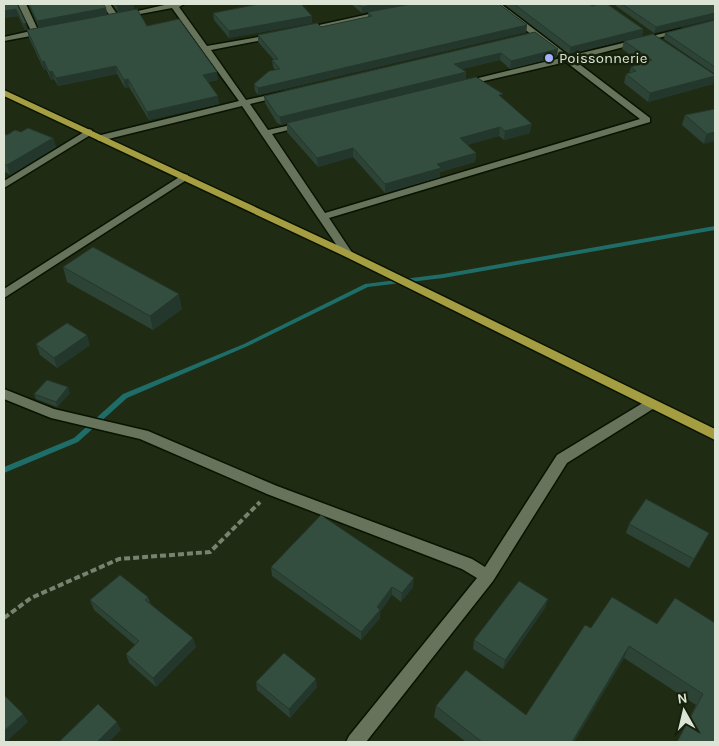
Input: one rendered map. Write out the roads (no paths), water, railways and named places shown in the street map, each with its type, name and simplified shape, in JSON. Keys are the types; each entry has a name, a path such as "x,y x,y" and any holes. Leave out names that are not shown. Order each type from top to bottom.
{"main road":[{"path":"4,93 348,254 715,435"}],"street":[{"path":"22,4 36,32"},
{"path":"106,4 114,17"},
{"path":"105,19 176,4 204,50 266,133 348,254"},
{"path":"323,217 647,120 497,4"},
{"path":"292,32 390,12"},
{"path":"4,39 56,29"},
{"path":"457,86 689,29"},
{"path":"204,50 282,34"},
{"path":"526,36 536,34"},
{"path":"100,138 291,92"},
{"path":"266,133 314,122"},
{"path":"4,185 89,132"},
{"path":"4,294 184,177"},
{"path":"4,394 52,413 143,435 272,490 467,564 488,576"},
{"path":"355,742 488,576 562,459 651,404"}],"waterway":[{"path":"4,470 76,440 125,396 246,345 367,285 443,276 715,228"}],"place":[{"name":"Poissonnerie","path":"549,58"}]}
